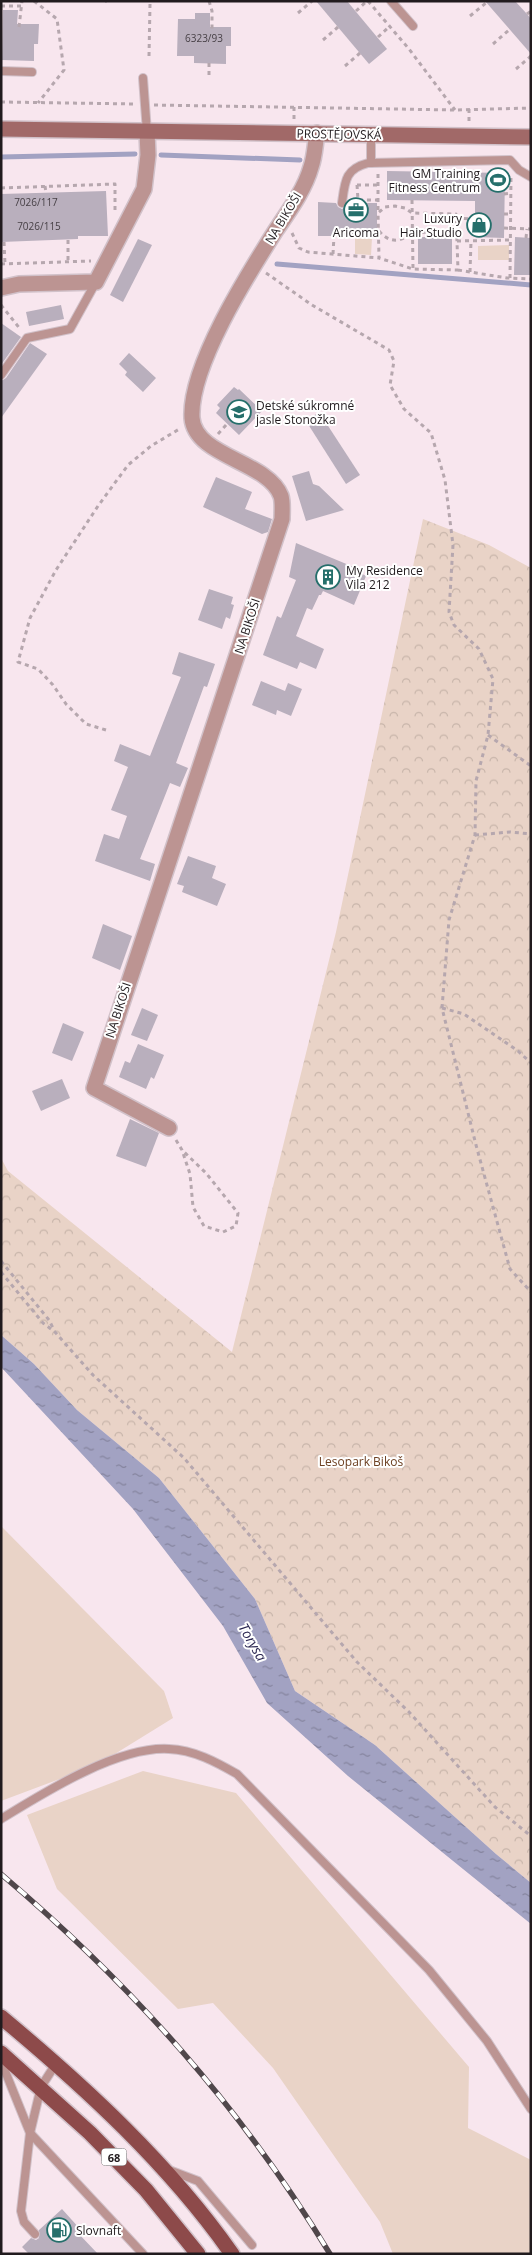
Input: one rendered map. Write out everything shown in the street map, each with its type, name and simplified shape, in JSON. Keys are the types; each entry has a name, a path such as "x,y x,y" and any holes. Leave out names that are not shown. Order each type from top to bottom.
{"main road":[{"name":"68","path":"1,2018 55,2065 160,2166 232,2254"},
{"name":"68","path":"1,2053 90,2133 146,2190 198,2254"}],"street":[{"name":"PROSTĚJOVSKÁ","path":"1,129 531,137"},
{"path":"1,288 19,284 96,282 144,189 148,155 148,132"},
{"name":"NA BIKOŠI","path":"169,1128 94,1088 282,519 281,496 267,478 207,443 192,421 192,399 201,371 236,296 287,214 311,168 317,133"}],"lane":[{"path":"391,1 413,26"},
{"path":"1,71 32,72"},
{"path":"143,78 148,132"},
{"path":"371,135 371,163"},
{"path":"342,202 344,185 350,171 357,166 371,163 510,160 519,170 531,176"},
{"path":"1,374 27,338 70,329 96,282"},
{"path":"1,1818 100,1764 134,1753 169,1749 206,1757 237,1774 429,1970 487,2041 531,2109"},
{"path":"1,2061 30,2133 143,2254"},
{"path":"35,2234 24,2222 21,2211 30,2133 41,2087 55,2065"},
{"path":"160,2166 198,2181 252,2245"}],"path":[{"path":"34,1 57,19 64,70 38,103"},
{"path":"209,1 212,11 212,30"},
{"path":"298,13 312,1"},
{"path":"356,12 367,1 409,48 455,110"},
{"path":"470,16 486,2"},
{"path":"1,6 22,4 19,27"},
{"path":"149,56 150,4"},
{"path":"527,14 531,11"},
{"path":"378,38 390,26"},
{"path":"323,40 338,27"},
{"path":"494,44 509,30"},
{"path":"345,66 360,53"},
{"path":"516,69 531,56"},
{"path":"209,63 209,79"},
{"path":"1,102 455,110 531,108"},
{"path":"294,107 294,133"},
{"path":"510,160 510,278"},
{"path":"378,169 379,258"},
{"path":"360,180 357,185 358,200 378,200"},
{"path":"1,188 115,184 115,219"},
{"path":"81,185 82,192"},
{"path":"357,185 378,185"},
{"path":"46,186 46,193"},
{"path":"31,187 31,193"},
{"path":"504,194 511,194"},
{"path":"412,200 413,269"},
{"path":"378,213 385,207 395,206 405,208 412,214 456,214 458,270"},
{"path":"287,214 295,242 300,248 308,252 379,258 413,269 458,270 510,278 531,279"},
{"path":"504,214 511,214"},
{"path":"456,218 475,219"},
{"path":"504,228 529,229 526,238"},
{"path":"379,231 386,238 396,241 406,238 412,232"},
{"path":"412,232 443,235 457,234"},
{"path":"334,236 334,254"},
{"path":"68,240 68,262"},
{"path":"457,241 511,240"},
{"path":"470,272 472,241"},
{"path":"4,242 3,264 107,260"},
{"path":"254,265 312,306 389,350 394,361 390,385 404,409 431,433 445,480 453,545 449,612 454,625 479,649 493,679 488,735 476,781 475,835 449,920 442,1008 476,1145 510,1269 531,1292"},
{"path":"1,305 17,323"},
{"path":"106,730 86,724 66,704 53,685 38,669 18,662 30,618 56,570 98,506 128,465 183,424 187,433"},
{"path":"488,735 531,766"},
{"path":"475,835 510,832 531,834"},
{"path":"442,1008 464,1014 531,1062"},
{"path":"169,1128 182,1150 190,1174 193,1207 204,1226 222,1232 236,1226 238,1213 206,1174 182,1150"},
{"path":"1,1261 49,1320 55,1332"},
{"path":"1,1272 44,1323 55,1332 93,1376 184,1458 357,1662 410,1712 495,1807 531,1836"}],"green space":[{"path":"355,237 372,238 371,255 355,254"},
{"path":"509,245 509,260 478,260 478,246"},
{"name":"Lesopark Bikoš","path":"423,519 489,545 531,568 531,1883 375,1745 295,1691 255,1599 159,1478 77,1410 34,1364 1,1335 1,1158 8,1171 232,1352 336,932"},
{"path":"1,1526 164,1691 173,1718 97,1765 1,1801"},
{"path":"143,1771 236,1793 469,2067 468,2128 531,2160 531,2254 393,2254 380,2222 273,2068 213,2003 178,2009 57,1889 27,1815"}],"water":[{"name":"Torysa","path":"1,1335 34,1364 77,1410 159,1478 255,1599 295,1691 375,1745 531,1883 531,1924 348,1776 267,1703 223,1626 133,1509 1,1367"}],"building":[{"path":"316,1 347,1 387,49 369,64"},
{"path":"485,1 515,1 527,14 531,19 531,54"},
{"path":"3,10 18,10 17,24 39,24 38,44 34,44 34,61 2,60"},
{"path":"195,13 210,13 210,27 231,27 231,46 226,46 226,64 194,63 194,56 177,56 178,19 195,19"},
{"path":"387,171 505,173 504,238 475,237 475,201 387,200"},
{"path":"106,191 108,236 78,236 78,239 1,242 1,194"},
{"path":"318,202 336,203 342,209 348,203 377,203 377,236 318,236"},
{"path":"418,237 452,237 452,264 418,264"},
{"path":"515,237 531,238 531,275 514,275"},
{"path":"138,239 152,245 123,302 110,295"},
{"path":"61,305 64,319 29,326 26,312"},
{"path":"1,323 21,337 1,365"},
{"path":"30,343 47,354 1,418 1,381 6,378"},
{"path":"129,353 156,378 143,392 125,375 127,372 119,364"},
{"name":"Detské súkromné jasle Stonožka","path":"234,387 239,389 262,411 239,435 216,413 220,408 217,405"},
{"path":"319,412 360,475 346,484 306,421"},
{"path":"309,471 313,484 319,486 344,510 306,521 292,476"},
{"path":"216,477 252,492 245,509 272,519 268,532 262,534 203,507"},
{"path":"296,543 356,568 355,570 366,576 354,605 323,591 312,610 307,608 296,636 324,649 316,669 300,662 297,669 263,655 277,616 281,618 296,580 289,577"},
{"path":"209,589 233,597 231,604 234,605 230,619 226,617 222,629 198,620"},
{"path":"179,652 215,664 207,687 204,686 176,763 188,768 180,787 170,783 140,859 155,864 150,881 95,861 104,834 119,839 127,816 111,810 128,767 114,761 120,744 150,756 181,677 172,674"},
{"path":"261,681 285,691 288,683 302,689 291,716 277,710 276,715 252,705"},
{"path":"188,856 216,866 212,878 226,884 217,906 182,892 184,886 177,884"},
{"path":"103,924 132,936 120,970 92,958"},
{"path":"142,1008 158,1015 147,1041 131,1035"},
{"path":"63,1023 84,1032 72,1061 52,1053"},
{"path":"138,1044 164,1055 154,1079 151,1077 146,1089 119,1077 125,1061 130,1063"},
{"path":"62,1079 70,1098 41,1111 32,1091"},
{"path":"130,1119 159,1133 146,1167 116,1156"},
{"name":"Slovnaft","path":"62,2209 80,2229 77,2232 98,2254 29,2254 22,2247 31,2238 36,2240 39,2238 39,2230"}],"waterway":[{"path":"1,157 135,154"},
{"path":"161,155 300,160"},
{"path":"277,264 531,285"}],"railway":[{"path":"1,1874 95,1960 181,2050 259,2148 296,2200 330,2254"}],"place":[{"name":"GM Training Fitness Centrum","path":"498,180"},
{"name":"Aricoma","path":"356,210"},
{"name":"Luxury Hair Studio","path":"479,225"},
{"name":"Detské súkromné jasle Stonožka","path":"239,412"},
{"name":"My Residence Vila 212","path":"328,577"},
{"name":"Slovnaft","path":"59,2230"}]}
